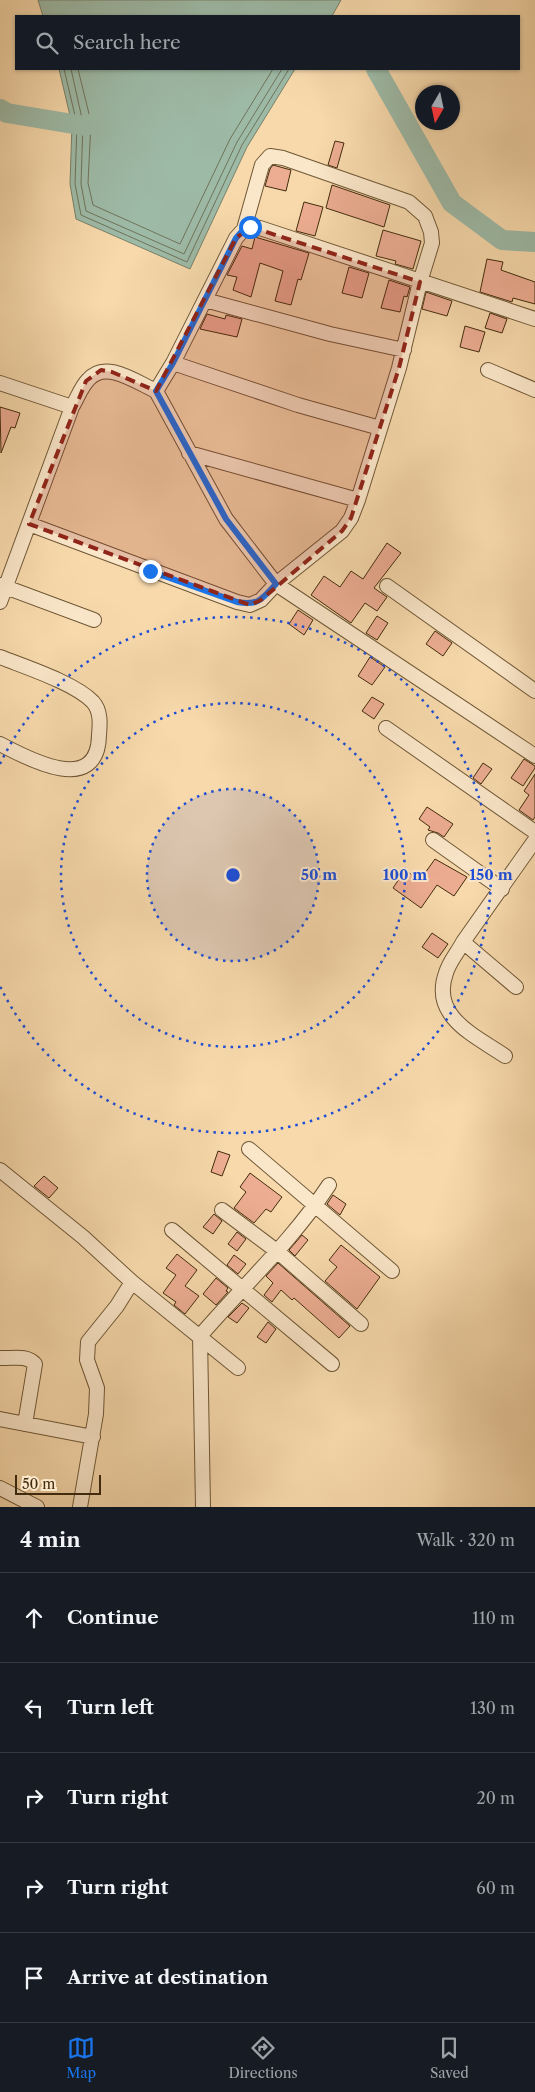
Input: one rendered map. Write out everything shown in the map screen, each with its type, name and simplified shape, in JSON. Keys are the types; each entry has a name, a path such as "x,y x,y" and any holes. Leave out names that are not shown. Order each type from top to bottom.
{"street":[{"path":"29,524 237,602 250,604 261,600 276,584 342,531 351,518 404,350 420,282 432,243 431,232 425,216 409,202 283,158 270,156 262,165 244,229 236,238 173,363 156,391"},
{"path":"244,229 260,228 535,319"},
{"path":"205,300 330,334 404,350"},
{"path":"173,363 298,405 380,428"},
{"path":"0,602 3,586 29,524 72,407 86,381 94,373 101,370 112,372 156,391 226,519 276,584 535,756"},
{"path":"488,370 535,390"},
{"path":"0,383 72,407"},
{"path":"189,453 358,500"},
{"path":"3,586 94,620"},
{"path":"387,586 535,691"},
{"path":"0,657 78,690 93,702 100,717 96,754 91,763 82,768 63,770 35,762 0,744"},
{"path":"386,728 535,832"},
{"path":"433,840 502,889"},
{"path":"505,1056 453,1020 447,1009 443,991 446,973 463,942 535,840"},
{"path":"463,942 516,987"},
{"path":"249,1149 392,1271"},
{"path":"0,1170 83,1237 132,1282 238,1368"},
{"path":"203,1507 200,1336 241,1288 278,1252 316,1205 329,1185"},
{"path":"222,1210 278,1252 361,1324"},
{"path":"172,1230 332,1364"},
{"path":"80,1507 85,1466 93,1437 97,1388 87,1360 88,1342 117,1306 132,1282"},
{"path":"0,1358 23,1358 31,1360 35,1364 25,1424"},
{"path":"0,1419 93,1437"},
{"path":"0,1488 29,1505"}],"highlighted area":[{"path":"251,227 420,282 399,368 351,518 342,531 261,600 250,605 29,524 86,381 101,370 112,372 156,391 236,238"}],"water":[{"path":"38,0 341,0 333,15 43,15"},
{"path":"59,70 294,70 247,147 190,269 76,219 70,184 72,124"}],"building":[{"path":"335,141 344,143 337,168 328,165"},
{"path":"273,165 291,170 286,191 265,186"},
{"path":"332,185 390,205 384,227 326,208"},
{"path":"304,202 323,207 315,236 296,231"},
{"path":"383,230 421,241 413,269 395,264 396,261 376,256"},
{"path":"255,237 309,253 301,280 298,279 291,305 275,301 283,271 260,263 251,297 233,290 237,277 227,275 242,246 252,249"},
{"path":"487,259 503,262 501,270 535,282 535,304 513,298 512,302 480,292"},
{"path":"349,267 369,273 362,298 342,293"},
{"path":"389,280 410,287 407,297 404,296 400,312 381,308"},
{"path":"426,292 452,301 447,316 422,309"},
{"path":"490,313 507,319 502,333 485,328"},
{"path":"207,314 225,319 226,315 242,319 237,337 200,329"},
{"path":"465,326 485,332 479,352 460,347"},
{"path":"0,407 20,413 15,428 11,427 1,453"},
{"path":"387,543 401,553 374,588 387,597 377,611 365,603 351,623 311,595 324,576 340,587 351,571 363,579"},
{"path":"298,610 313,620 304,635 289,624"},
{"path":"377,616 388,623 377,640 366,633"},
{"path":"435,631 452,643 443,656 426,644"},
{"path":"370,657 385,667 372,685 358,676"},
{"path":"372,697 384,704 374,719 362,711"},
{"path":"524,759 535,766 535,768 523,786 511,778"},
{"path":"483,763 492,769 481,784 473,778"},
{"path":"535,774 535,817 533,820 519,810 529,795 524,791"},
{"path":"427,807 453,824 444,837 428,830 430,827 419,819"},
{"path":"435,859 467,877 454,896 437,885 421,908 393,888 405,870 420,880"},
{"path":"432,933 448,944 438,958 422,947"},
{"path":"218,1151 230,1155 222,1176 211,1172"},
{"path":"250,1173 282,1197 271,1212 266,1209 254,1223 234,1208 246,1192 240,1187"},
{"path":"44,1176 58,1188 49,1198 34,1186"},
{"path":"333,1195 346,1204 340,1215 327,1204"},
{"path":"214,1214 222,1221 213,1234 203,1227"},
{"path":"237,1232 246,1239 237,1251 228,1244"},
{"path":"302,1235 308,1240 295,1256 289,1250"},
{"path":"341,1245 380,1277 357,1309 325,1281 337,1267 329,1260"},
{"path":"177,1254 197,1270 185,1286 199,1296 185,1314 174,1305 176,1302 163,1293 176,1275 166,1268"},
{"path":"234,1255 246,1264 238,1274 227,1265"},
{"path":"278,1263 350,1326 339,1338 294,1298 292,1300 281,1290 272,1302 264,1295 273,1283 266,1276"},
{"path":"216,1278 228,1288 226,1291 228,1292 216,1305 203,1294"},
{"path":"242,1303 249,1308 237,1323 228,1317"},
{"path":"268,1322 276,1329 266,1343 257,1337"}],"waterway":[{"path":"377,70 452,203 502,240 535,242"},
{"path":"0,109 7,113 85,126 97,122"}],"route":[{"path":"150,571 237,602 250,604 261,600 276,584 226,519 156,391 173,363 236,238 244,229 250,227"}]}
